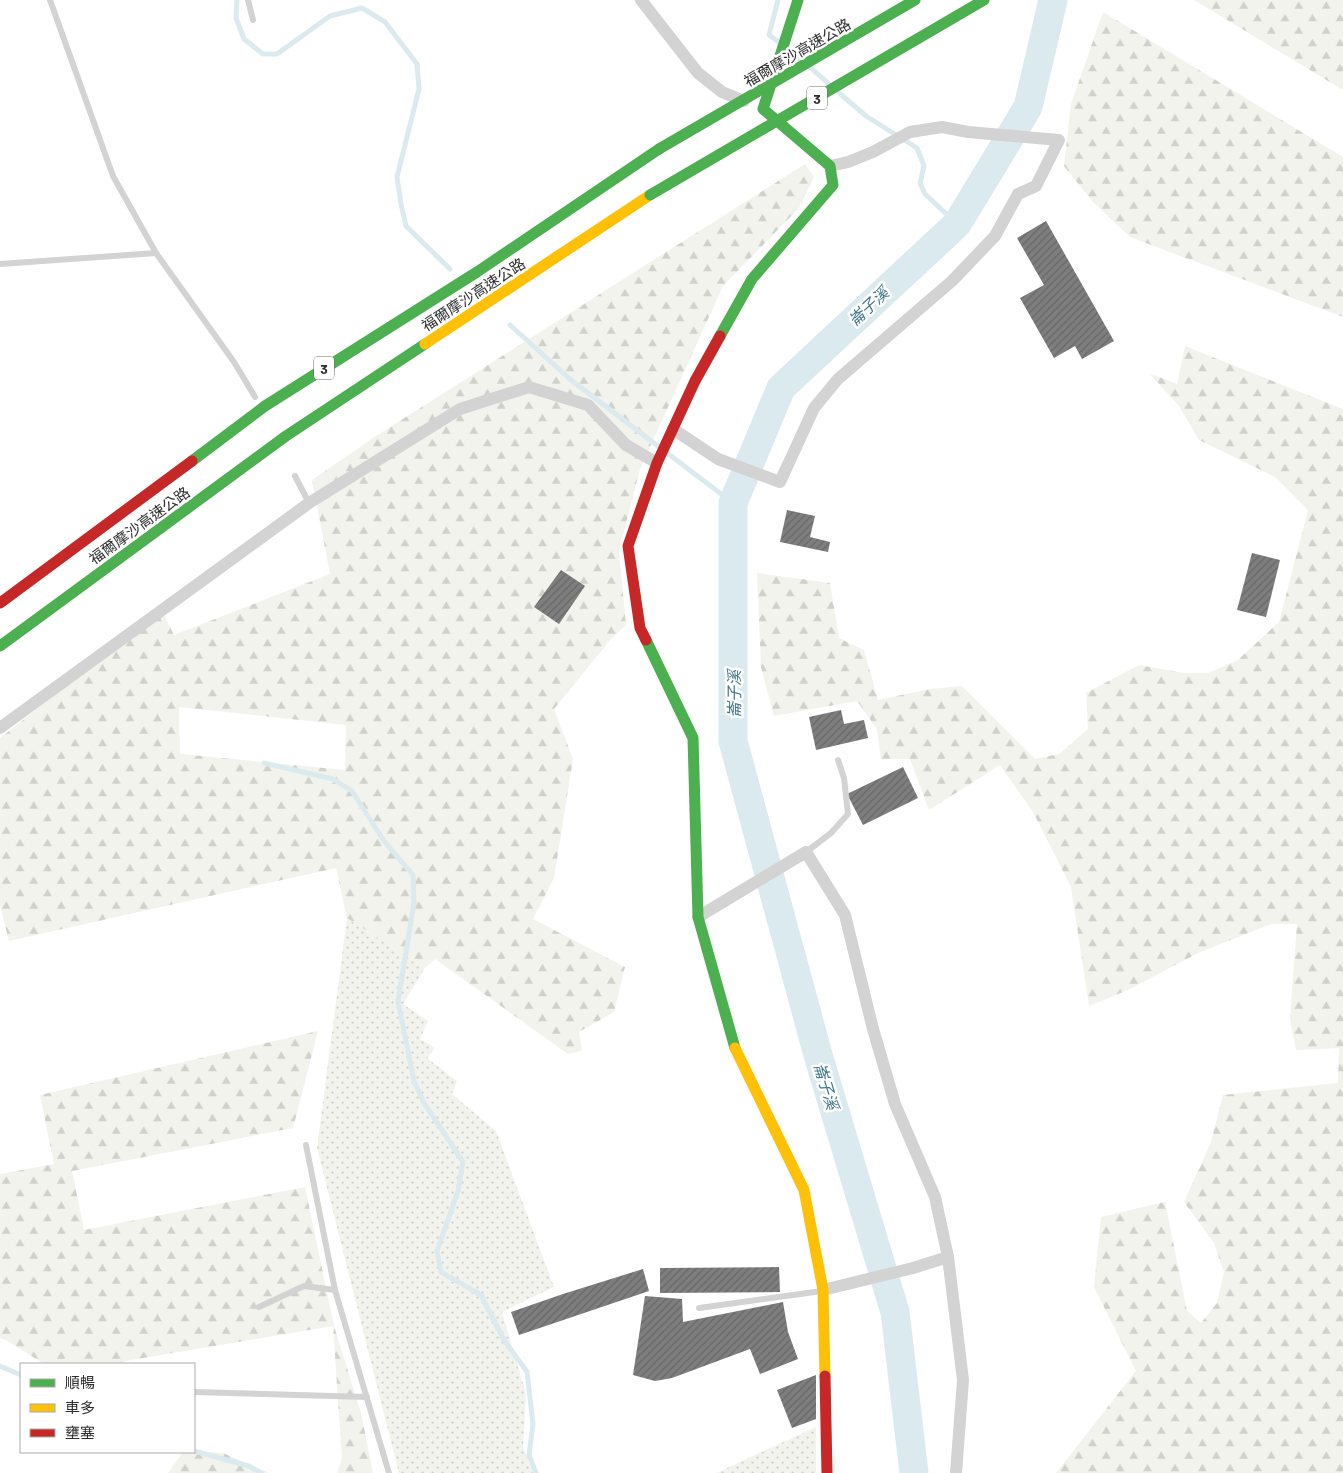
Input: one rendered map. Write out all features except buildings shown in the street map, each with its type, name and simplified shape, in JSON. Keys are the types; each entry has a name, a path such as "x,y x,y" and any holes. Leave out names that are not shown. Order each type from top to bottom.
{"main road":[{"path":"798,0 763,109 830,166 833,185 752,279 695,381 657,463 628,546 640,628 693,738 698,917 736,1052 804,1190 823,1290 827,1473"},
{"name":"福爾摩沙高速公路","path":"0,603 265,406 477,272 659,149 915,0"},
{"name":"福爾摩沙高速公路","path":"0,646 286,436 650,195 984,0"}],"street":[{"path":"641,0 698,73 722,92 763,109"},
{"path":"674,428 718,459 780,482 814,408 838,379 952,280 996,236 1018,194 1036,186 1059,140 968,132 942,127 910,132 873,152 848,162 830,166"},
{"path":"0,728 309,503 460,409 529,388 588,405 626,445 657,463"},
{"path":"698,917 806,852 845,915 873,1029 895,1104 935,1197 948,1257 963,1380 956,1473"},
{"path":"823,1290 913,1268 948,1257"}],"lane":[{"path":"50,0 113,176 156,253 234,362 255,397"},
{"path":"248,0 253,20"},
{"path":"0,264 156,253"},
{"path":"295,476 309,503"},
{"path":"806,852 831,834 848,814 844,778 838,760"},
{"path":"306,1145 335,1290 390,1473"},
{"path":"259,1307 304,1286 335,1290"},
{"path":"699,1308 823,1290"},
{"path":"195,1392 367,1397"}],"green space":[{"path":"1194,0 1343,0 1343,90"},
{"path":"1103,12 1343,157 1343,317 1130,237 1093,202 1064,166 1071,104"},
{"path":"805,164 814,177 799,208 723,286 640,469 619,551 626,625 611,639 554,709 573,759 554,878 533,919 625,967 614,1012 579,1032 582,1051 568,1054 435,959 425,968 347,918 336,868 9,941 0,906 0,738 162,611 174,635 330,574 312,480 376,436","holes":["179,707 346,725 345,770 180,754"]},
{"path":"1185,346 1343,409 1343,1473 1056,1473 1136,1371 1094,1287 1101,1217 1165,1202 1187,1311 1201,1323 1217,1303 1224,1272 1214,1243 1184,1202 1211,1142 1223,1095 1338,1083 1339,1048 1296,1050 1290,1019 1297,924 1271,924 1198,953 1128,990 1089,1006 1071,887 1033,812 1000,765 929,810 910,759 881,759 877,729 857,701 774,716 761,667 757,573 830,583 839,638 864,650 878,700 930,689 962,686 1035,759 1059,754 1088,729 1086,693 1139,665 1184,673 1208,673 1238,660 1279,622 1308,510 1275,477 1199,440 1179,406 1149,373 1177,384"},
{"path":"347,918 425,968 403,1004 428,1021 420,1039 435,1048 427,1058 457,1081 452,1094 496,1131 554,1287 502,1312 526,1394 523,1447 533,1473 399,1473 317,1148"},
{"path":"318,1031 293,1128 72,1171 84,1230 305,1187 334,1326 361,1413 373,1473 337,1473 342,1459 333,1326 125,1361 124,1363 42,1363 0,1338 0,1174 54,1164 40,1095"},
{"path":"816,1427 816,1473 716,1473"},
{"path":"195,1451 223,1453 269,1473 168,1473 182,1453 195,1453"}],"waterway":[{"path":"237,0 236,18 244,39 263,54 277,54 330,16 362,8 385,22 417,64 419,89 397,177 406,226 450,269"},
{"path":"778,0 769,35 780,43"},
{"name":"崙子溪","path":"914,1473 895,1312 818,1055 733,741 733,503 781,388 957,224 1028,107 1053,0"},
{"path":"787,48 801,60"},
{"path":"810,67 830,85"},
{"path":"838,92 866,116 917,148 924,166 920,183 925,194 957,224"},
{"path":"510,325 571,380 733,503"},
{"path":"264,763 333,779 352,791 384,841 413,875 414,903 398,1001 414,1081 424,1103 463,1162 458,1191 437,1251 441,1272 481,1295 504,1340 527,1372 533,1424 529,1455 536,1473"},
{"path":"0,1366 20,1375"},
{"path":"195,1451 249,1466 261,1473"}],"traffic: fast":[{"path":"720,336 752,279 833,185 830,166 763,109 798,0"},
{"path":"659,149 915,0"},
{"path":"650,195 984,0"},
{"path":"192,461 265,406 477,272 659,149"},
{"path":"0,646 286,436 425,344"},
{"path":"646,640 693,738 698,917 735,1048"}],"traffic: slow":[{"path":"425,344 650,195"},
{"path":"735,1048 804,1190 823,1290 825,1376"}],"traffic: jam":[{"path":"646,640 640,628 628,546 657,463 695,381 720,336"},
{"path":"0,603 192,461"},
{"path":"825,1376 827,1473"}]}
